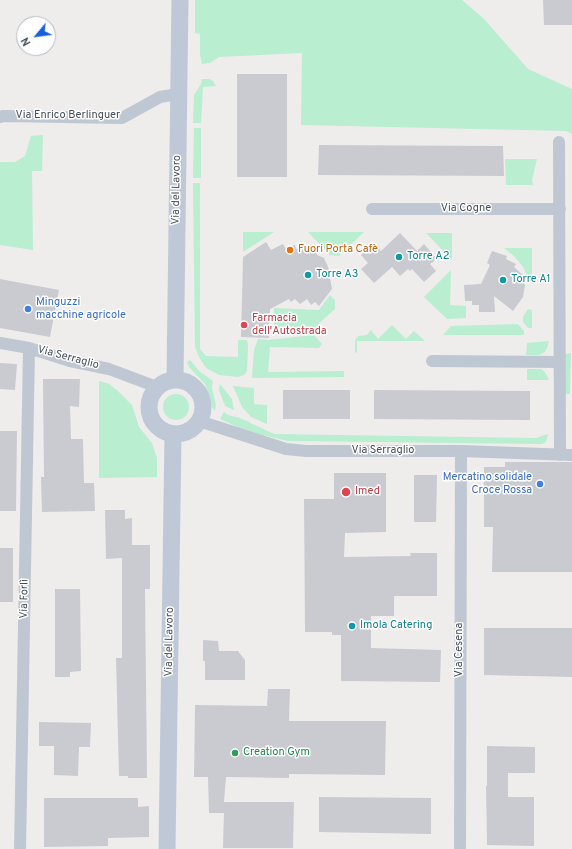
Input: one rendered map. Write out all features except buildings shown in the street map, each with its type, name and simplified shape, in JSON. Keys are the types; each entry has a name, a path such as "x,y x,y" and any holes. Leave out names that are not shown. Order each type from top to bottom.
{"main road":[{"name":"Via del Lavoro","path":"175,379 180,0"},
{"path":"175,379 183,380 197,389 203,405 199,421 194,427 181,434 173,434 159,428 153,423 148,408 149,400 156,387 168,380 175,379"},
{"name":"Via del Lavoro","path":"167,849 173,434"}],"street":[{"name":"Via Enrico Berlinguer","path":"0,117 122,118 160,97 178,94"},
{"path":"560,142 560,362 566,402 566,455"},
{"name":"Via Cogne","path":"372,209 560,209"},
{"name":"Via Serraglio","path":"0,343 29,348 70,361 109,369 156,387"},
{"name":"Via Forlì","path":"20,849 29,348"},
{"path":"432,361 560,362"},
{"name":"Via Serraglio","path":"199,421 286,449 306,451 460,451 566,455"},
{"name":"Via Cesena","path":"460,451 460,849"}],"green space":[{"path":"195,0 462,0 484,19 528,69 572,89 572,134 566,131 301,125 302,53 219,57 210,63 202,64 200,54 200,34 195,33"},
{"path":"202,79 209,79 213,81 216,86 203,87 201,123 193,123 194,95 201,84"},
{"path":"194,128 201,128 201,178 193,178"},
{"path":"43,135 42,171 32,171 33,250 0,245 0,162 15,162 25,156 31,136"},
{"path":"505,159 537,159 532,180 533,185 506,185"},
{"path":"193,183 200,183 200,349 206,356 238,357 238,340 247,340 247,371 244,375 238,377 219,375 206,368 195,347"},
{"path":"243,232 274,232 243,252"},
{"path":"308,232 364,232 339,256 330,255"},
{"path":"426,233 452,233 452,260"},
{"path":"504,248 532,248 532,281 528,281 524,268 514,256"},
{"path":"451,270 450,305 466,306 466,318 447,319 424,297"},
{"path":"330,295 335,300 335,309 314,328 274,331 274,308 319,310"},
{"path":"528,309 532,310 532,328 528,328 523,322 523,317"},
{"path":"518,324 524,331 524,335 443,335 451,326"},
{"path":"392,325 406,339 414,331 425,341 357,341 357,353 355,352 355,341 358,336 367,335 371,330 378,339"},
{"path":"314,335 322,344 319,348 270,347 268,372 344,371 344,377 252,378 254,350 258,339 269,340"},
{"path":"549,341 545,352 539,355 526,355 527,343"},
{"path":"571,353 570,394 563,394 564,354"},
{"path":"190,360 199,371 213,381 212,388 216,405 215,411 212,407 205,384 189,367 187,362"},
{"path":"527,369 541,369 545,372 549,380 527,380"},
{"path":"99,381 109,384 132,405 139,427 152,443 157,458 157,477 99,478"},
{"path":"220,384 232,399 234,410 225,406 219,390"},
{"path":"233,386 254,388 254,404 267,405 267,424 251,417 242,407"},
{"path":"176,394 186,397 189,407 186,417 176,420 166,417 163,407 166,397"},
{"path":"224,412 274,434 536,438 548,434 545,443 541,444 288,441 258,434 220,419"}],"place":[{"name":"Fuori Porta Cafè","path":"290,250"},
{"name":"Torre A2","path":"399,257"},
{"name":"Torre A3","path":"308,275"},
{"name":"Torre A1","path":"503,280"},
{"name":"Minguzzi macchine agricole","path":"28,309"},
{"name":"Farmacia dell'Autostrada","path":"244,325"},
{"name":"Mercatino solidale Croce Rossa","path":"540,484"},
{"name":"Imed","path":"346,492"},
{"name":"Imola Catering","path":"352,626"},
{"name":"Creation Gym","path":"235,753"}]}
